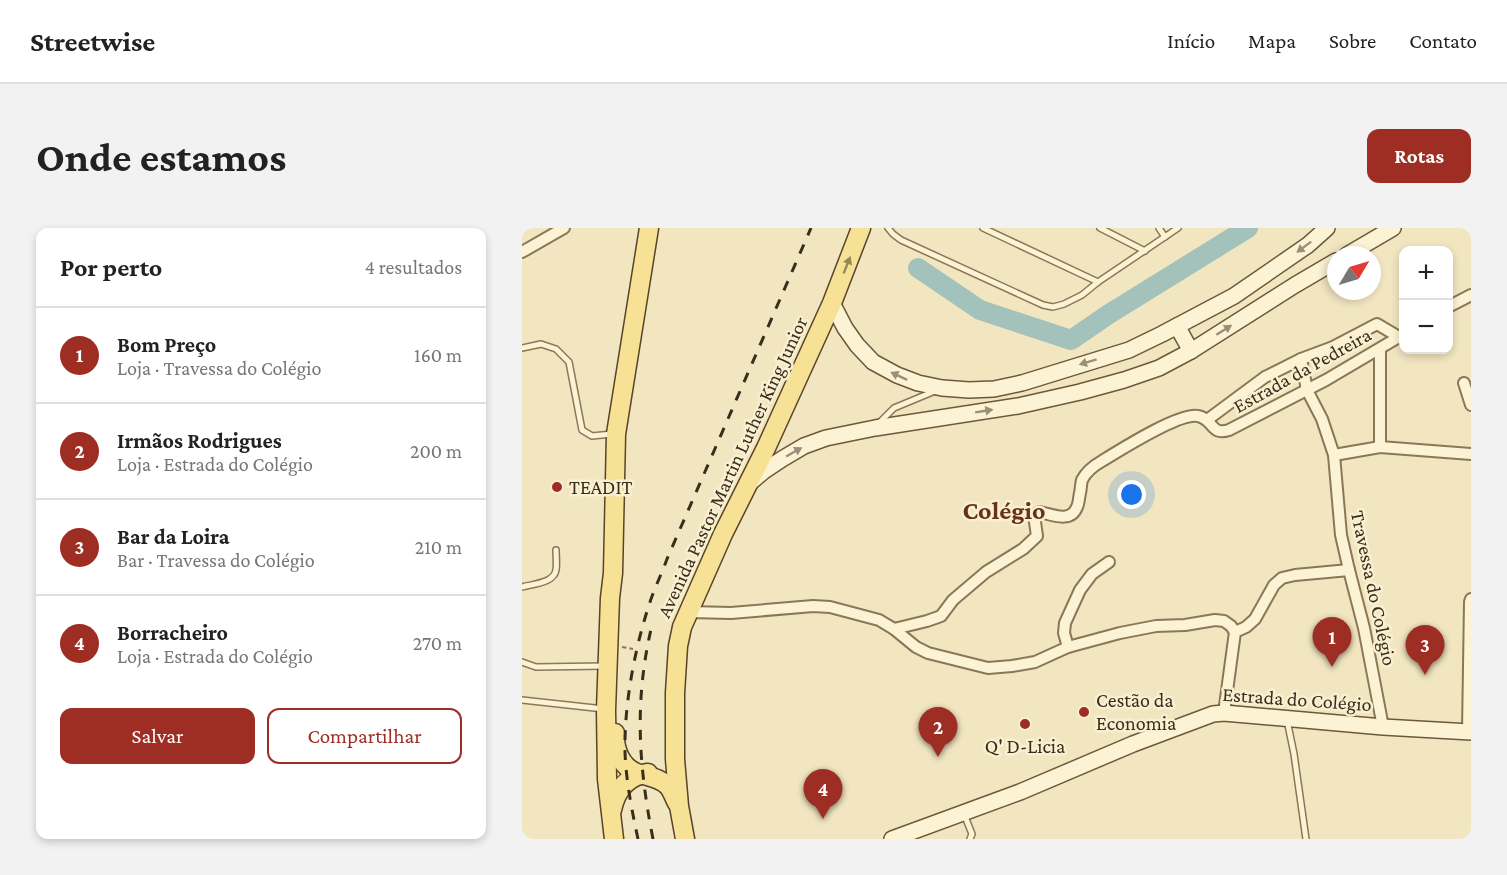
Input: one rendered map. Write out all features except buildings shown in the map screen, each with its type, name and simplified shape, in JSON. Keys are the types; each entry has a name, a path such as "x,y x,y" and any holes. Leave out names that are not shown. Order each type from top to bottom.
{"main road":[{"path":"614,839 607,779 606,710 613,573 616,434 649,228"},
{"name":"Avenida Pastor Martin Luther King Junior","path":"685,839 679,806 674,711 678,646 682,627 723,534 766,448 832,303 861,228"},
{"path":"613,573 618,599 620,632 626,648 615,739 620,757 632,771 655,777 668,786 679,806"},
{"path":"611,812 619,791 631,778 639,774 654,772 663,768 668,762 674,711"}],"street":[{"path":"522,252 564,228"},
{"path":"832,303 857,345 873,362 897,375 918,383 942,388 994,389 1022,383 1129,350 1162,334 1234,296 1308,244 1326,228"},
{"path":"1362,246 1393,228"},
{"path":"747,486 764,471 804,446 826,438 875,428 1018,406 1080,392 1159,368 1191,351 1327,266"},
{"path":"1453,305 1471,295"},
{"path":"894,629 941,616 953,600 986,572 1023,549 1037,536 1034,515 1040,512 1061,518 1071,515 1077,508 1082,479 1090,470 1162,426 1191,416 1199,416 1207,420 1265,377 1377,324 1399,334"},
{"path":"1177,326 1191,351"},
{"name":"Estrada da Pedreira","path":"1207,420 1216,430 1221,432 1229,430 1307,390 1399,336"},
{"path":"1380,349 1380,447"},
{"path":"1129,350 1139,375"},
{"name":"Travessa do Colégio","path":"1301,359 1307,390 1322,419 1334,455 1341,535 1364,628 1383,727"},
{"path":"1464,383 1471,405"},
{"path":"1334,455 1380,447 1471,454"},
{"path":"1068,647 1064,633 1065,623 1076,598 1092,574 1109,562"},
{"path":"1235,632 1246,627 1255,619 1274,585 1282,578 1349,570"},
{"path":"1470,731 1471,599"},
{"path":"688,612 731,613 813,606 830,607 879,620 928,653 988,668 1035,662 1068,647 1120,633 1156,626 1224,621 1235,632 1224,713"},
{"name":"Estrada do Colégio","path":"892,839 1020,792 1213,714 1470,731"}],"lane":[{"path":"888,228 901,240 1053,307 1082,295 1178,228"},
{"path":"983,228 1098,282"},
{"path":"1100,228 1145,251"},
{"path":"1159,228 1165,237"},
{"path":"522,348 541,344 556,349 569,362 582,430 592,436 616,434"},
{"path":"875,428 894,408 942,388"},
{"path":"522,586 554,577 556,550"},
{"path":"522,662 536,667 607,666"},
{"path":"522,700 606,710"},
{"path":"1287,718 1306,839"},
{"path":"963,813 972,834 970,839"}],"waterway":[{"path":"918,268 980,310 1071,340 1248,228"}],"railway":[{"path":"638,839 627,774 625,734 635,657 645,619 667,559 811,228"},
{"path":"653,621 643,676 640,730 644,784 653,839"}],"place":[{"name":"TEADIT","path":"557,487"},
{"name":"Bom Preço","path":"1332,667"},
{"name":"Bar da Loira","path":"1425,675"},
{"name":"Cestão da Economia","path":"1084,712"},
{"name":"Q' D-Licia","path":"1025,724"},
{"name":"Irmãos Rodrigues","path":"938,757"},
{"name":"Borracheiro","path":"823,819"}],"district":[{"name":"Colégio","path":"1004,510"}]}
